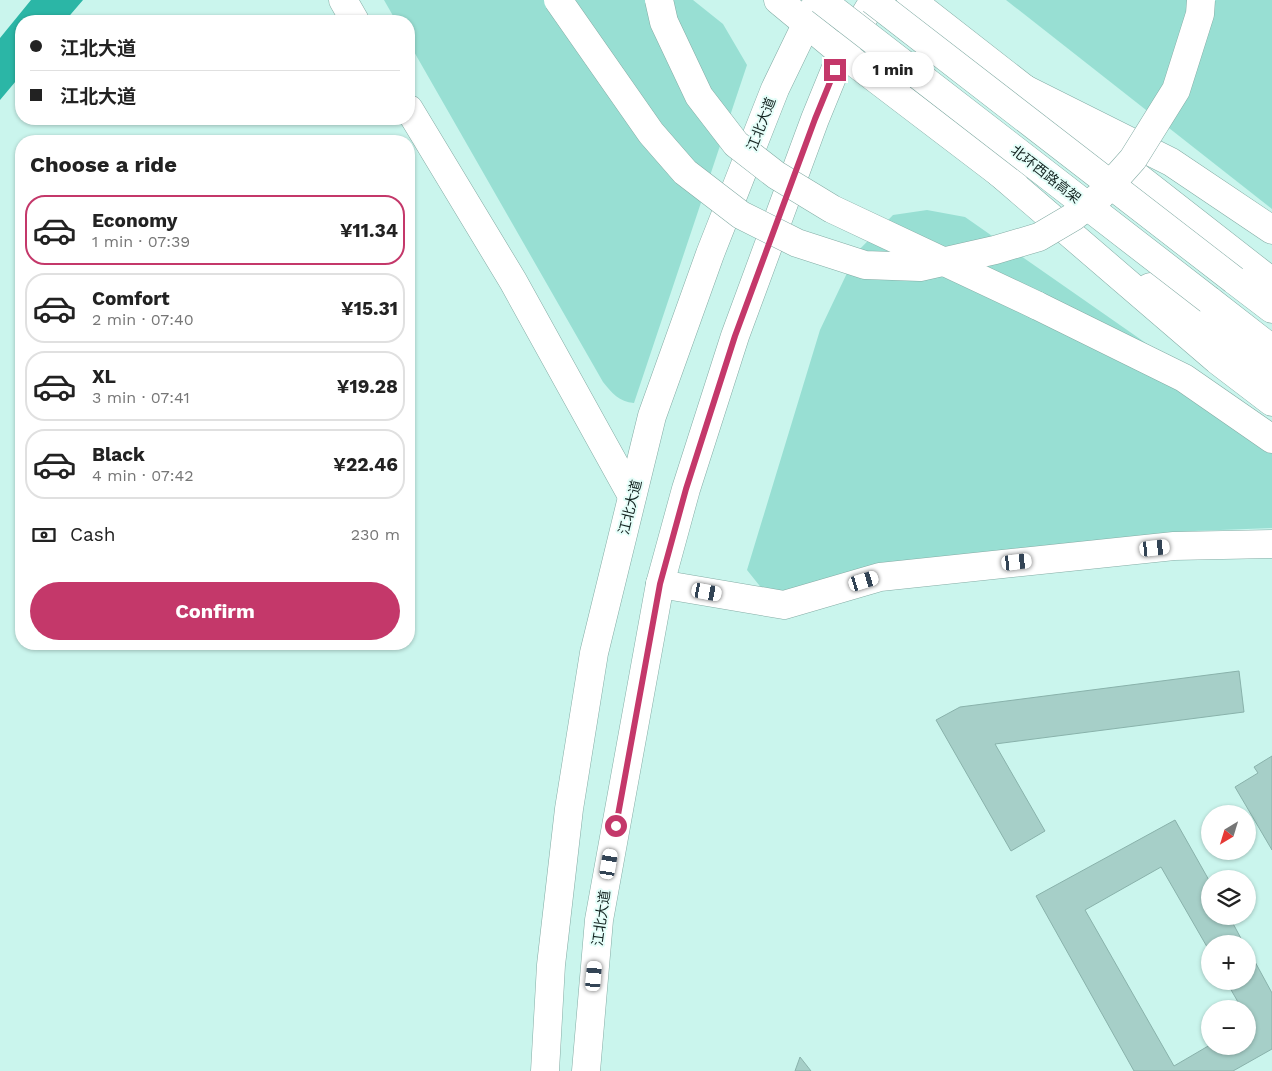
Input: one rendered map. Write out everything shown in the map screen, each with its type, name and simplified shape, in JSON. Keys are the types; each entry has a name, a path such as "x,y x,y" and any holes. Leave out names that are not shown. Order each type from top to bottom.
{"main road":[{"path":"343,0 352,15"},
{"path":"558,0 651,133 685,172 741,215 797,243 865,265 920,267 1039,237 1073,217 1101,195 1132,159 1176,90 1200,14 1201,0"},
{"path":"659,0 664,22 699,96 736,144 776,175 832,209 984,280 1184,378 1272,439"},
{"path":"778,0 815,7 842,53 1272,380"},
{"path":"873,0 1272,309"},
{"name":"江北大道","path":"586,1071 599,920 660,584 686,489 735,336 815,119 842,53 873,0"},
{"path":"910,0 1272,282"},
{"name":"北环西路高架","path":"815,7 1272,349"},
{"name":"江北大道","path":"545,1071 551,965 569,809 594,653 652,416 710,254 775,88 815,7"},
{"path":"1023,88 1171,162 1270,229"},
{"path":"415,119 513,281 632,496"},
{"path":"996,170 1218,360 1272,402"},
{"path":"660,584 784,605 880,577 1174,546 1272,544"}],"shaded area":[{"path":"31,0 83,0 70,15 19,15"},
{"path":"384,0 693,0 723,24 747,65 634,403 620,399 603,382 415,53 415,15 393,15"},
{"path":"1006,0 1272,0 1272,209"},
{"path":"15,20 15,82 0,100 0,38"},
{"path":"927,210 965,217 1272,431 1272,528 1194,531 1050,545 863,568 786,593 763,590 747,570 820,330 857,252 893,215"}],"building":[{"path":"1239,671 1244,712 995,744 1045,831 1011,851 936,720 960,707"},
{"path":"1272,756 1272,850 1256,823 1256,805 1246,805 1235,787 1258,773 1254,767"},
{"path":"1175,820 1203,870 1201,870 1201,925 1234,925 1239,935 1201,936 1161,867 1085,910 1174,1066 1201,1050 1201,1055 1256,1055 1256,1000 1237,1000 1231,990 1256,990 1256,964 1272,993 1272,1049 1233,1071 1134,1071 1036,896"},
{"path":"800,1057 811,1071 795,1071"}],"route":[{"path":"616,826 660,584 686,489 735,336 835,70"}]}
